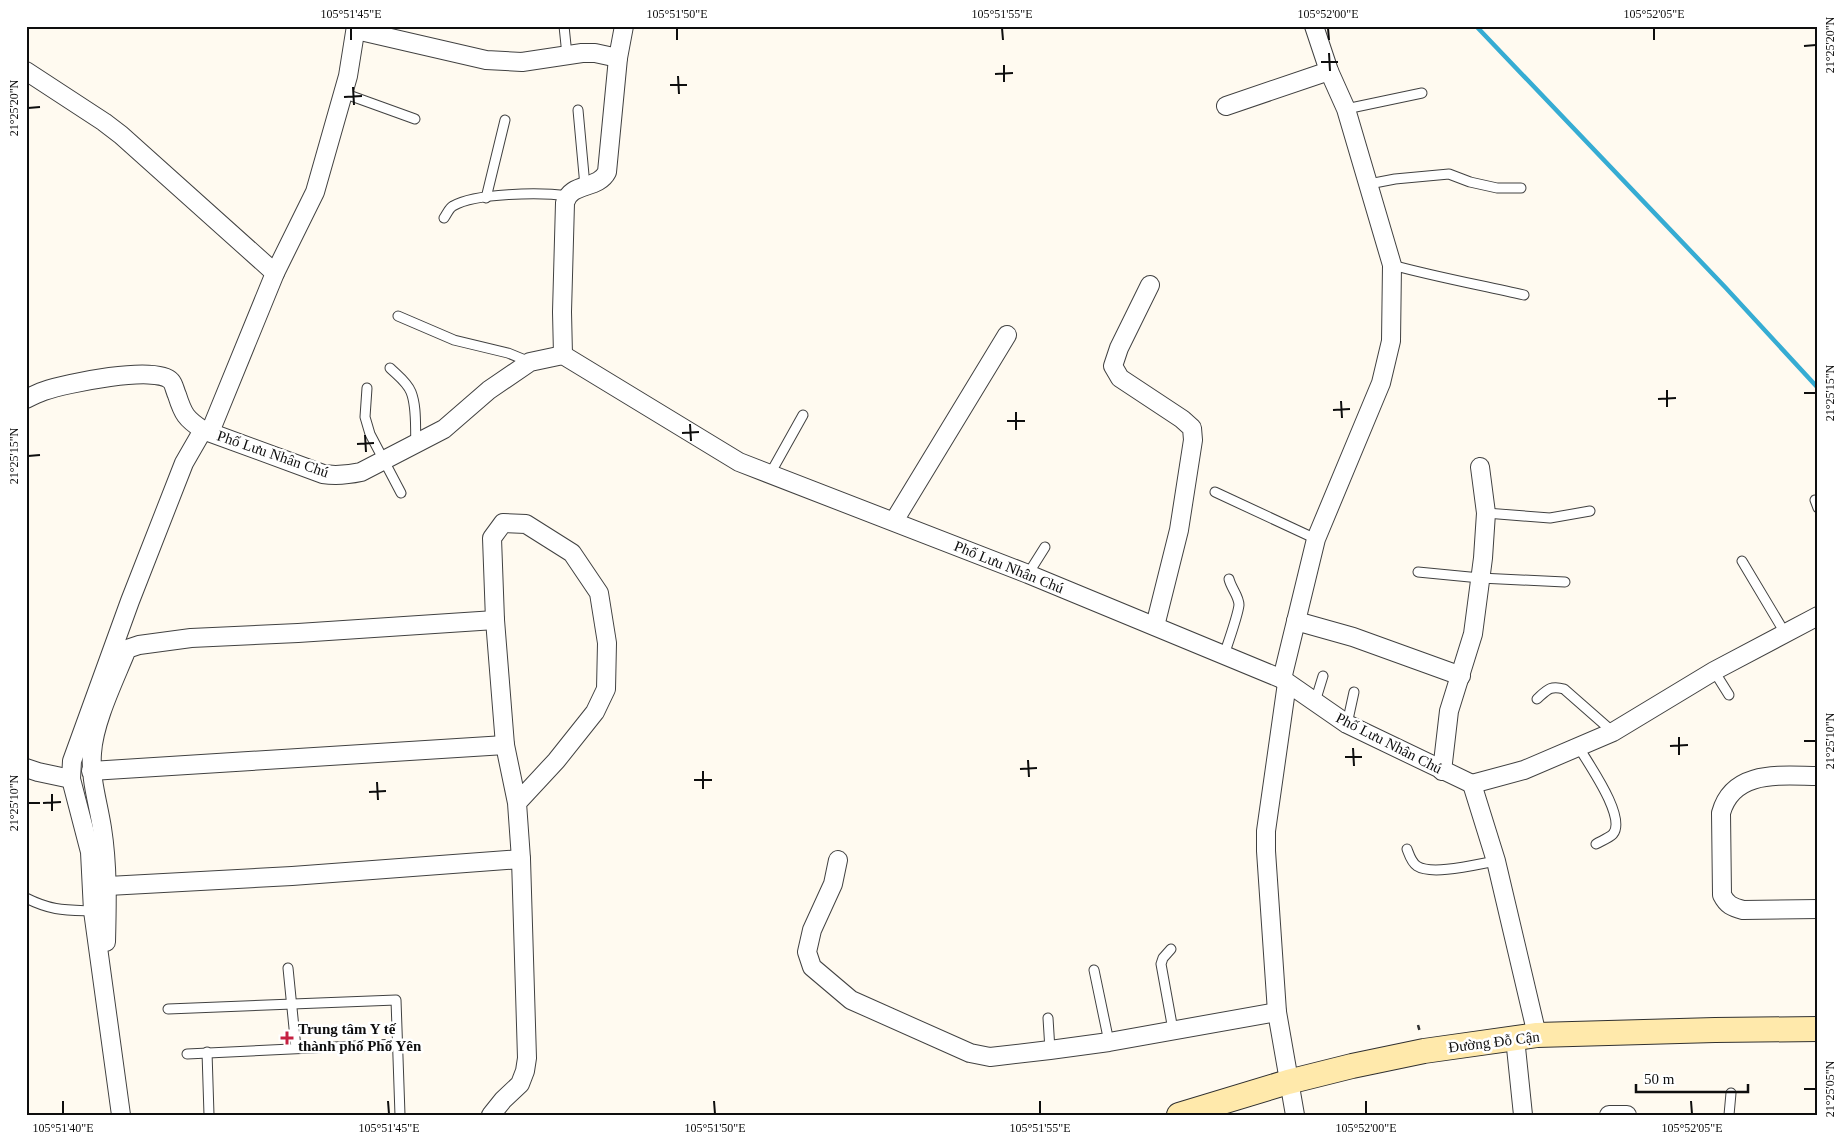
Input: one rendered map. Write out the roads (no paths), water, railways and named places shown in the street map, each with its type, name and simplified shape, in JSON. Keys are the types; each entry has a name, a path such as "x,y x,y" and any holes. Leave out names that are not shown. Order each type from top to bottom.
{"main road":[{"name":"Đường Đỗ Cận","path":"1179,1115 1288,1082 1424,1051 1526,1037 1715,1030 1818,1029"}],"street":[{"path":"563,355 565,203 567,196 572,191 599,181 607,172 618,58 624,26"},
{"path":"1295,1115 1277,1012 1266,831 1285,681 1296,621 1316,539 1382,383 1391,341 1392,265 1346,109 1329,71 1314,26"},
{"path":"121,1115 93,911 90,852 71,779 72,761 130,601 184,463 207,431 275,273 315,192 343,93 356,28 486,60 522,62 595,53 618,58"},
{"path":"26,70 121,135 275,273"},
{"path":"1226,106 1329,71"},
{"path":"1150,285 1119,348 1114,366 1120,378 1182,419 1192,428 1194,440 1177,539 1155,626"},
{"path":"894,521 1007,335"},
{"name":"Phố Lưu Nhân Chú","path":"207,431 322,474 348,475 361,472 452,424 489,390 530,362 563,355 739,462 1028,574 1285,681 1347,724 1472,784"},
{"path":"26,399 44,391 78,383 124,375 154,374 171,380 183,412 189,421 207,431"},
{"path":"1442,771 1449,711 1473,634 1483,558 1486,513 1480,466"},
{"path":"491,1115 520,1084 527,1058 521,860 517,803 505,744 495,620 492,538 502,523 526,524 572,553 599,593 607,642 606,689 595,712 556,761 517,803"},
{"path":"1523,1115 1526,1037 1496,861 1472,784 1524,770 1612,732 1714,671 1818,616"},
{"path":"102,975 106,947 108,886 102,828 91,771 92,751 98,725 127,648 191,638 495,620"},
{"path":"1296,621 1353,637 1461,676"},
{"path":"91,771 505,744"},
{"path":"26,768 43,774 71,779"},
{"path":"1818,776 1762,777 1751,779 1732,792 1724,801 1721,813 1722,895 1725,903 1743,910 1818,909"},
{"path":"108,886 292,876 521,860"},
{"path":"838,860 833,884 812,930 807,952 812,967 851,1000 970,1053 990,1056 1050,1050 1109,1042 1277,1012"},
{"path":"1609,1115 1627,1115"}],"lane":[{"path":"564,26 567,55"},
{"path":"1346,109 1422,92"},
{"path":"343,93 415,119"},
{"path":"578,110 585,186"},
{"path":"486,198 505,120"},
{"path":"1369,184 1395,179 1449,174 1470,182 1497,188 1521,188"},
{"path":"444,218 452,207 471,199 534,193 567,196"},
{"path":"1392,265 1524,295"},
{"path":"398,316 454,340 508,353 530,362"},
{"path":"390,368 406,384 411,392 414,407 416,443"},
{"path":"367,388 365,416 370,434 401,493"},
{"path":"770,474 803,414"},
{"path":"1215,492 1316,539"},
{"path":"1486,513 1550,518 1590,511"},
{"path":"1028,574 1046,547"},
{"path":"1742,561 1785,633"},
{"path":"1418,572 1480,578 1565,582"},
{"path":"1224,655 1239,604 1229,579"},
{"path":"1714,671 1729,695"},
{"path":"1316,702 1323,676"},
{"path":"1536,698 1549,688 1564,689 1612,732"},
{"path":"1347,724 1354,692"},
{"path":"1578,746 1611,803 1615,814 1616,826 1613,833 1596,844"},
{"path":"1407,849 1411,859 1417,866 1431,870 1496,861"},
{"path":"26,898 42,906 63,910 93,911"},
{"path":"1171,949 1163,958 1161,964 1173,1030"},
{"path":"288,968 296,1048"},
{"path":"1094,970 1109,1042"},
{"path":"168,1009 396,1000 400,1115"},
{"path":"1048,1018 1050,1050"},
{"path":"186,1054 397,1044"},
{"path":"207,1052 209,1115"},
{"path":"1729,1115 1731,1092"}],"waterway":[{"path":"1476,26 1725,287 1818,388"}],"place":[{"name":"Trung tâm Y tế thành phố Phổ Yên","path":"287,1038"}]}
